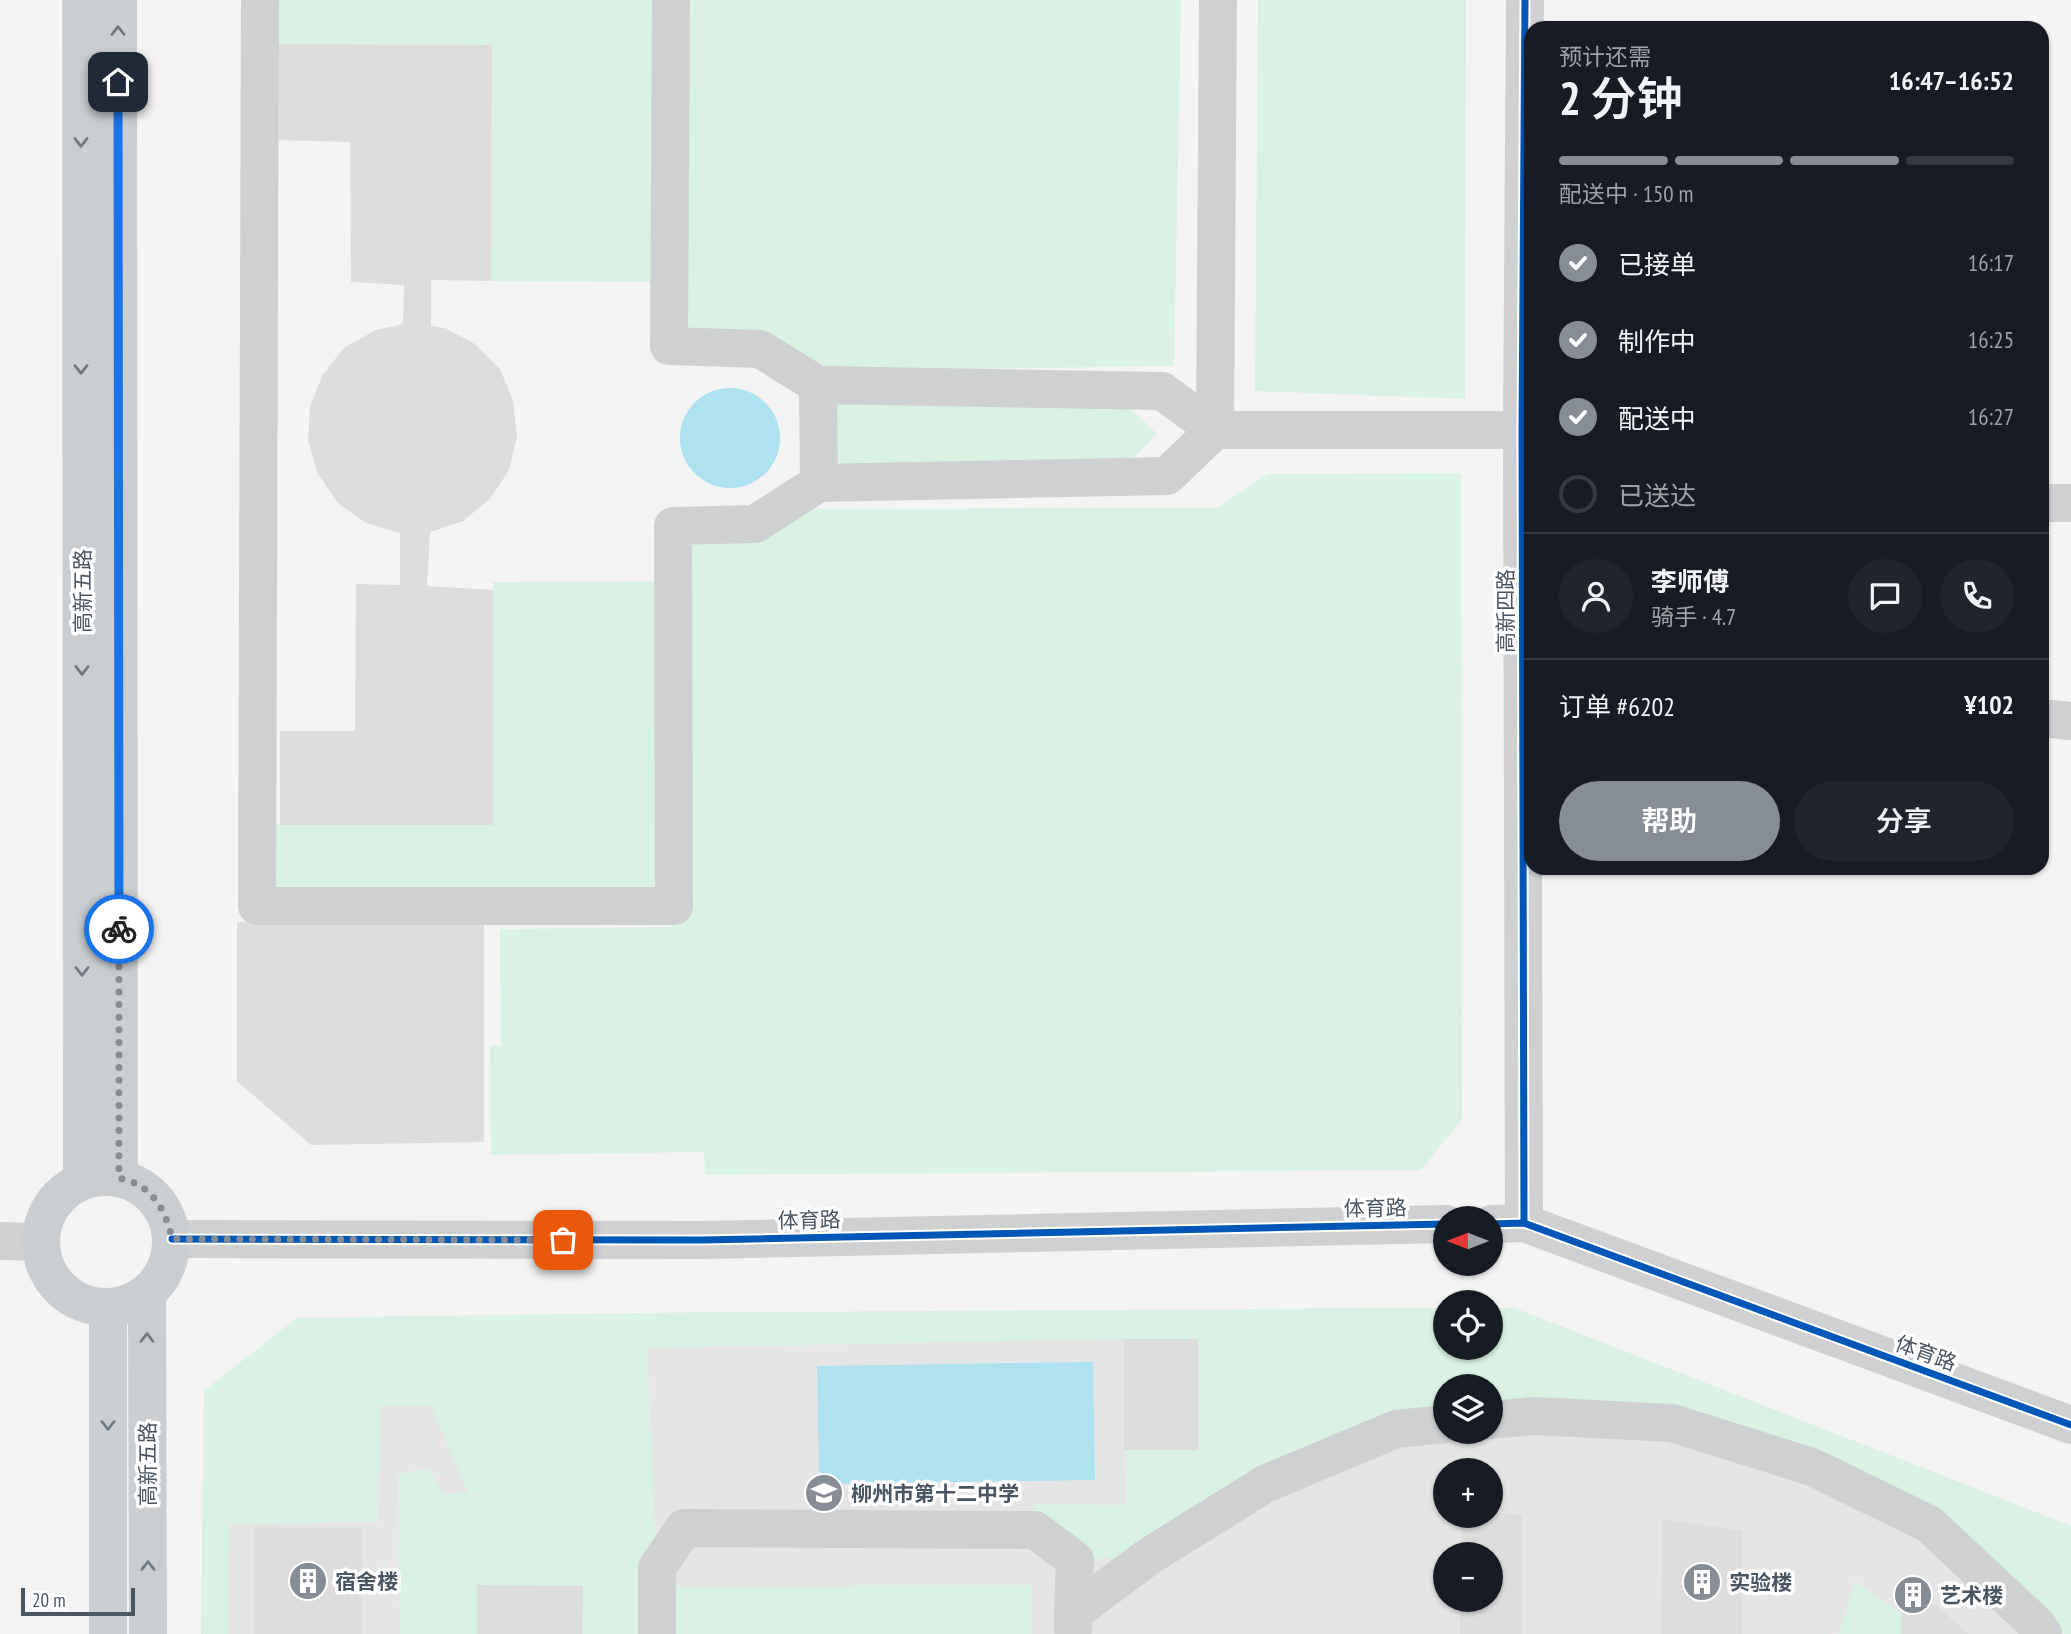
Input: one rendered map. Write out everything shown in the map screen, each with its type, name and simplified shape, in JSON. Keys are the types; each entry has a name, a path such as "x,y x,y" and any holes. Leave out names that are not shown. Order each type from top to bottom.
{"main road":[{"name":"高新五路","path":"81,0 101,1179"},
{"name":"高新五路","path":"101,1179 118,0"},
{"path":"101,1179 128,1179 145,1189 159,1202 168,1219 172,1239 170,1260 162,1279 147,1294 129,1304 108,1308 83,1303 61,1289 50,1275 43,1259 41,1242 43,1224 50,1208 61,1194 101,1179"},
{"name":"高新五路","path":"147,1294 148,1634"},
{"name":"高新五路","path":"108,1308 108,1634"}],"street":[{"path":"260,0 257,906 674,906 673,526 755,524 819,483 1167,476 1215,430 1218,0"},
{"path":"671,0 669,346 760,349 818,385 1162,391 1215,430 1522,430"},
{"name":"高新四路","path":"1525,0 1525,21"},
{"name":"高新四路","path":"1524,143 1524,463"},
{"path":"818,385 819,483"},
{"path":"2049,503 2071,503"},
{"name":"高新四路","path":"1508,1223 1524,625"},
{"path":"2049,719 2071,721"},
{"name":"体育路","path":"1508,1223 2071,1425"},
{"name":"体育路","path":"172,1239 703,1240 1433,1224"},
{"path":"0,1241 41,1242"},
{"path":"1503,1419 1534,1416 1672,1423 1812,1467 1929,1524 2037,1625 2043,1634"},
{"path":"1073,1623 1148,1557 1265,1484 1396,1429 1433,1425"},
{"path":"657,1634 657,1568 684,1528 1035,1530 1075,1560 1073,1623"}],"shaded area":[{"name":"柳州市第十二中学","path":"1433,1308 1433,1360 1503,1360 1503,1308 1514,1308 2071,1526 2071,1634 201,1634 204,1391 297,1318"}],"green space":[{"path":"260,0 1181,0 1174,366 812,371 669,346 669,282 491,281 492,45 273,44"},
{"path":"1258,0 1466,0 1465,399 1255,391"},
{"path":"818,385 1126,404 1157,434 1132,459 819,483"},
{"path":"1461,473 1462,1119 1421,1170 705,1175 704,1152 491,1155 490,1046 501,1045 500,929 671,927 674,906 257,906 257,825 492,824 493,582 672,581 673,526 809,509 1217,508 1268,474"},
{"path":"1433,1308 1433,1360 1503,1360 1503,1308 1514,1308 2071,1526 2071,1634 2043,1634 1929,1524 1672,1423 1503,1420 1503,1374 1433,1374 1433,1429 1148,1557 1075,1560 1035,1530 1034,1504 1126,1505 1124,1339 647,1348 657,1568 657,1634 582,1634 583,1586 478,1585 477,1634 400,1634 398,1474 429,1469 443,1494 468,1492 431,1406 380,1406 378,1522 229,1524 228,1634 202,1634 204,1391 297,1318"},
{"path":"1855,1581 1902,1614 1901,1634 1839,1634"},
{"path":"1032,1585 1032,1634 675,1634 675,1587"}],"water":[{"path":"730,388 758,396 772,410 780,438 772,466 758,480 730,488 702,480 688,466 680,438 688,410 702,396"},
{"path":"1093,1362 1095,1480 819,1484 817,1366"}],"building":[{"path":"273,44 492,45 491,281 431,280 431,326 445,328 475,344 500,369 513,401 517,436 509,470 490,499 463,521 430,532 427,586 493,590 493,825 280,825 280,731 355,731 356,584 400,585 400,533 366,523 338,503 318,474 308,441 310,406 323,374 345,347 376,330 403,324 404,285 351,282 350,142 275,140"},
{"path":"237,922 484,922 484,1142 311,1145 237,1081"},
{"path":"1124,1339 1198,1339 1198,1450 1124,1450"},
{"path":"1503,1514 1522,1515 1521,1634 1460,1634 1460,1612 1503,1612 1503,1542 1461,1542 1461,1528 1503,1528"},
{"name":"实验楼","path":"1663,1519 1742,1531 1742,1634 1661,1634"},
{"name":"宿舍楼","path":"255,1527 362,1528 361,1634 254,1634"},
{"name":"艺术楼","path":"1902,1576 1955,1622 1968,1634 1901,1634"},
{"path":"477,1585 583,1586 582,1634 477,1634"}],"cycle path":[{"path":"1525,0 1525,21"},
{"path":"1524,143 1524,1223"},
{"path":"1503,1224 1524,1223 2071,1425"},
{"path":"172,1239 703,1240 1433,1224"}],"way so far":[{"path":"119,929 119,1178 128,1179 145,1189 159,1202 168,1219 172,1239 563,1240"}],"place":[{"name":"柳州市第十二中学","path":"824,1493"},
{"name":"宿舍楼","path":"308,1581"},
{"name":"实验楼","path":"1702,1582"},
{"name":"艺术楼","path":"1913,1595"}],"route":[{"path":"118,82 119,929"}]}
